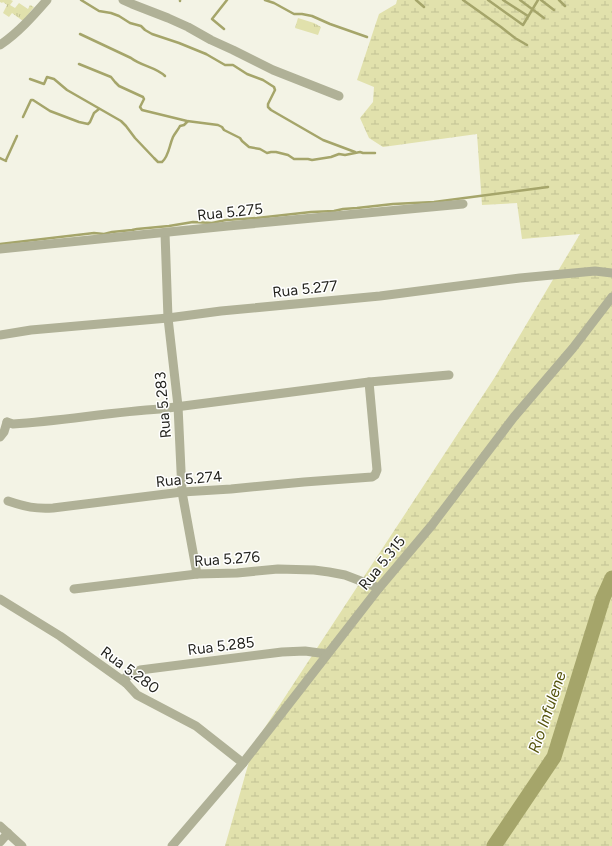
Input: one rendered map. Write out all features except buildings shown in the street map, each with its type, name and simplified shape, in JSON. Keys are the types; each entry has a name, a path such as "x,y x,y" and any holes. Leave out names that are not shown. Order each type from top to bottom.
{"street":[{"path":"0,46 21,28 47,0"},
{"path":"124,0 188,27 211,40 273,70 339,96"},
{"name":"Rua 5.275","path":"0,249 462,204"},
{"name":"Rua 5.283","path":"165,233 168,318 178,406 182,492 197,574"},
{"name":"Rua 5.277","path":"0,335 30,330 168,318 221,311 380,296 520,278 595,271 612,273"},
{"name":"Rua 5.315","path":"172,846 243,763 379,588 432,525 514,418 573,348 612,297"},
{"path":"3,419 13,424 20,424 369,382 449,375"},
{"name":"Rua 5.274","path":"8,501 23,506 53,508 182,492 372,477 375,475 377,470 369,382"},
{"path":"0,437 4,432 3,419"},
{"name":"Rua 5.276","path":"74,588 197,574 237,573 278,569 314,570 345,576 379,588"},
{"name":"Rua 5.280","path":"0,600 60,636 126,684 137,696 196,726 243,763"},
{"name":"Rua 5.285","path":"126,684 125,678 140,670 282,652 305,651 327,654"},
{"path":"0,826 22,846"},
{"path":"0,842 8,833"}],"green space":[{"path":"0,0 13,1 10,5 15,8 19,3 28,9 30,5 34,7 23,21 12,13 9,17 3,13 7,5 0,2"},
{"path":"397,0 612,0 612,846 225,846 254,744 495,377 580,234 522,239 517,203 482,205 477,134 383,147 369,138 360,118 373,102 374,87 357,80 379,14 396,4"},
{"path":"298,18 321,27 318,35 295,28"}],"waterway":[{"path":"81,0 99,11 111,13 130,23 141,26 152,34 206,54"},
{"path":"224,29 212,19 227,0"},
{"path":"265,0 274,3 294,14 312,16 367,37"},
{"path":"416,0 424,7"},
{"path":"463,0 527,45"},
{"path":"488,0 523,25 538,0"},
{"path":"503,0 528,16"},
{"path":"520,0 544,18"},
{"path":"541,0 554,10"},
{"path":"559,0 565,6"},
{"path":"80,34 165,76"},
{"path":"206,54 225,65 233,65 247,74 263,80 274,87 275,90 268,104 268,107 271,110 323,140 355,152"},
{"path":"79,64 111,77 119,86 143,97 144,99 140,107 142,110 187,121 218,125 224,130 240,138 249,147 260,149 267,153 276,152 288,155 294,159 312,160 339,154 345,155 360,152 375,153"},
{"path":"30,79 44,84 47,77 54,79 67,90 121,121 158,162 162,162 164,160 168,154 172,140 180,126 184,125 188,121"},
{"path":"23,117 31,100 50,111 88,124 94,113 99,109"},
{"path":"6,160 17,136"},
{"path":"0,158 6,161"},
{"path":"0,244 94,233 104,234 193,222 212,223 226,220 334,211 393,204 434,202 548,187"},
{"name":"Rio Infulene","path":"494,846 554,757 603,598 612,578"}]}
